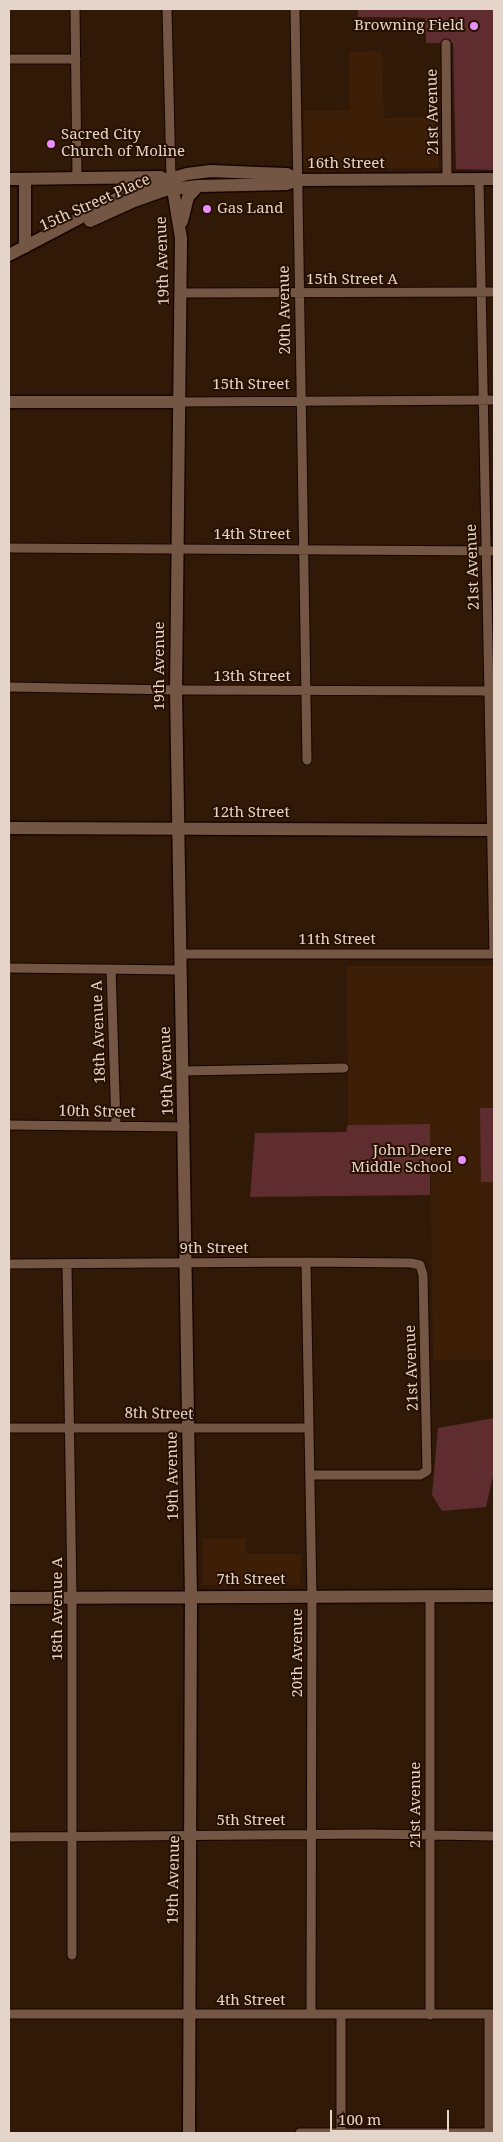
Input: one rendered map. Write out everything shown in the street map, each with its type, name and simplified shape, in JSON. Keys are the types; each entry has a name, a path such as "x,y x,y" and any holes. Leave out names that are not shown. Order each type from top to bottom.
{"street":[{"path":"75,9 77,178"},
{"name":"19th Avenue","path":"167,9 172,183 180,228 181,293 176,690 191,1597 189,2133"},
{"name":"20th Avenue","path":"295,9 298,294 307,760"},
{"name":"21st Avenue","path":"446,44 447,179"},
{"path":"9,59 76,59"},
{"name":"16th Street","path":"172,183 197,172 287,174 297,180 494,179"},
{"path":"9,179 77,178 172,183"},
{"path":"25,179 25,248"},
{"name":"21st Avenue","path":"479,179 482,400 490,551 494,954"},
{"name":"15th Street Place","path":"9,255 135,189 172,183 198,186 286,184 297,180"},
{"name":"15th Street Place","path":"25,248 40,245 172,183"},
{"path":"180,228 188,198 198,186"},
{"path":"142,198 161,199 178,214"},
{"name":"15th Street A","path":"181,293 494,292"},
{"name":"15th Street","path":"9,402 494,400"},
{"name":"14th Street","path":"9,548 490,551"},
{"name":"13th Street","path":"9,687 176,690 492,691"},
{"name":"12th Street","path":"9,828 493,830"},
{"name":"11th Street","path":"181,954 494,954"},
{"path":"9,968 181,970"},
{"name":"18th Avenue A","path":"111,969 116,1125"},
{"path":"183,1071 344,1068"},
{"name":"10th Street","path":"9,1125 184,1127"},
{"name":"20th Avenue","path":"306,1262 312,1596 311,2014"},
{"name":"9th Street","path":"9,1264 306,1262 411,1263 420,1265"},
{"name":"18th Avenue A","path":"67,1264 72,1597 72,1955"},
{"name":"21st Avenue","path":"310,1475 420,1475 427,1472 423,1275 420,1265"},
{"name":"8th Street","path":"9,1428 308,1428"},
{"name":"21st Avenue","path":"430,1596 430,2015"},
{"name":"7th Street","path":"9,1598 494,1596"},
{"name":"5th Street","path":"9,1837 430,1834 494,1836"},
{"name":"4th Street","path":"9,2014 492,2014"},
{"path":"489,2133 492,2014"},
{"path":"341,2015 341,2133"},
{"path":"300,2133 494,2133"}],"shaded area":[{"path":"358,9 494,9 494,170 456,169 453,43 426,43 425,18 358,17"},
{"path":"382,51 384,118 437,117 439,168 304,169 304,111 350,110 349,52"},
{"name":"John Deere Middle School","path":"347,966 494,966 494,1360 433,1360 430,1124 348,1125"},
{"path":"480,1108 494,1108 494,1182 481,1182"},
{"path":"430,1124 430,1195 250,1197 255,1133 346,1132 348,1125"},
{"path":"494,1418 494,1472 486,1507 442,1511 432,1495 438,1428"},
{"path":"246,1538 246,1554 301,1554 300,1585 203,1585 202,1539"}],"place":[{"name":"Browning Field","path":"474,26"},
{"name":"Sacred City Church of Moline","path":"51,144"},
{"name":"Gas Land","path":"207,209"},
{"name":"John Deere Middle School","path":"462,1160"}]}
